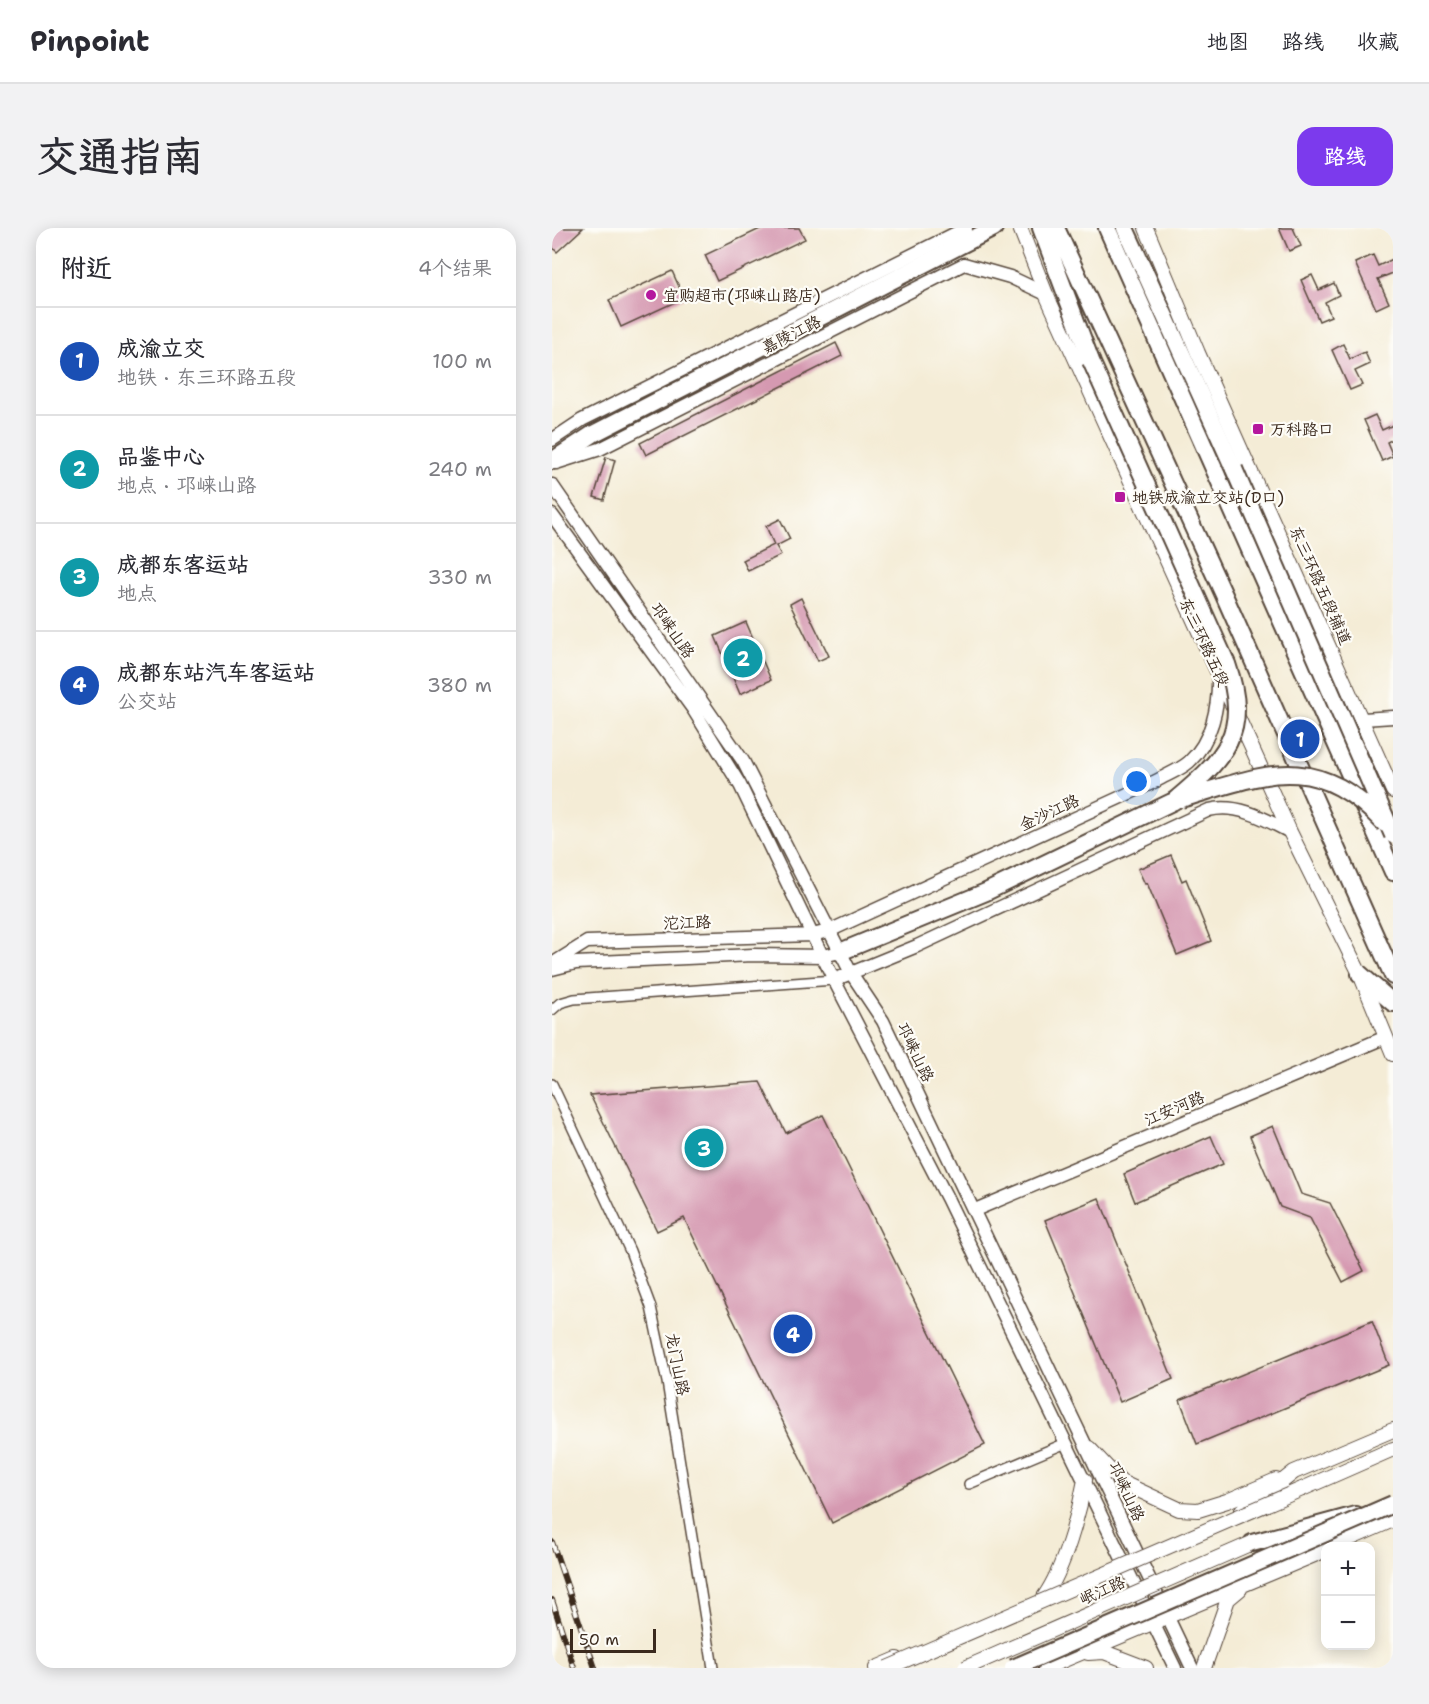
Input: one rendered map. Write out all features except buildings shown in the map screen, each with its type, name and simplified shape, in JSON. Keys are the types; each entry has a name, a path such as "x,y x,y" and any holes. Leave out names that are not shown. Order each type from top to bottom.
{"highway":[{"path":"552,462 593,434 994,228"},
{"path":"1041,228 1091,361 1227,664 1237,703 1228,744 1220,759 1174,801"},
{"path":"1056,228 1224,595 1393,976"},
{"path":"1107,228 1393,872"},
{"path":"1125,228 1272,551 1392,833"},
{"path":"840,952 986,892 1174,801 1259,775 1287,772 1317,778 1341,790 1374,814 1392,833"},
{"path":"1360,974 1393,1003"},
{"path":"1252,1543 1392,1510"},
{"path":"1012,1668 1392,1510"}],"main road":[{"name":"东三环路五段","path":"1020,228 1046,294 1218,668 1290,832 1360,974 1393,1054"},
{"name":"东三环路五段辅道","path":"1146,228 1198,353 1363,719 1393,791"},
{"path":"1089,1448 1120,1482 1179,1509 1198,1510 1227,1501 1393,1430"},
{"path":"888,1668 1393,1449"},
{"path":"876,1668 1254,1504 1294,1472"},
{"path":"1044,1597 1056,1580 1081,1505 1085,1480"},
{"path":"1340,1542 1392,1510"},
{"name":"岷江路","path":"965,1668 1252,1543"},
{"path":"1045,1668 1321,1552"},
{"path":"1204,1668 1228,1599 1243,1586"},
{"path":"1077,1654 1104,1652 1146,1668"}],"street":[{"name":"嘉陵江路","path":"552,440 582,420 966,228"},
{"name":"嘉陵江路","path":"552,462 610,444 964,264 1010,277 1046,294"},
{"name":"邛崃山路","path":"552,485 743,761 851,973 883,1022 1089,1448 1192,1668"},
{"name":"邛崃山路","path":"552,515 693,709 740,785 834,980 891,1087 1125,1561 1175,1668"},
{"name":"金沙江路","path":"829,931 1156,781 1188,762 1206,739 1215,711 1219,693 1218,668"},
{"path":"1363,719 1393,717"},
{"path":"552,1010 560,1003 574,999 834,980 917,946 1209,810 1224,807 1255,814 1290,832"},
{"name":"沱江路","path":"552,964 587,942 812,935 829,931"},
{"path":"552,969 576,963 753,955 823,956 840,952"},
{"name":"江安河路","path":"975,1210 1386,1036"},
{"name":"龙门山路","path":"552,1084 630,1251 651,1307 667,1382 713,1668"},
{"path":"969,1484 1066,1443"}],"railway":[{"path":"552,1542 595,1668"},
{"path":"552,1600 574,1668"}],"place":[{"name":"宜购超市(邛崃山路店)","path":"651,295"},
{"name":"万科路口","path":"1258,429"},
{"name":"地铁成渝立交站(D口)","path":"1120,497"},
{"name":"品鉴中心","path":"743,658"},
{"name":"成渝立交","path":"1300,739"},
{"name":"成都东客运站","path":"704,1148"},
{"name":"成都东站汽车客运站","path":"793,1334"}]}
